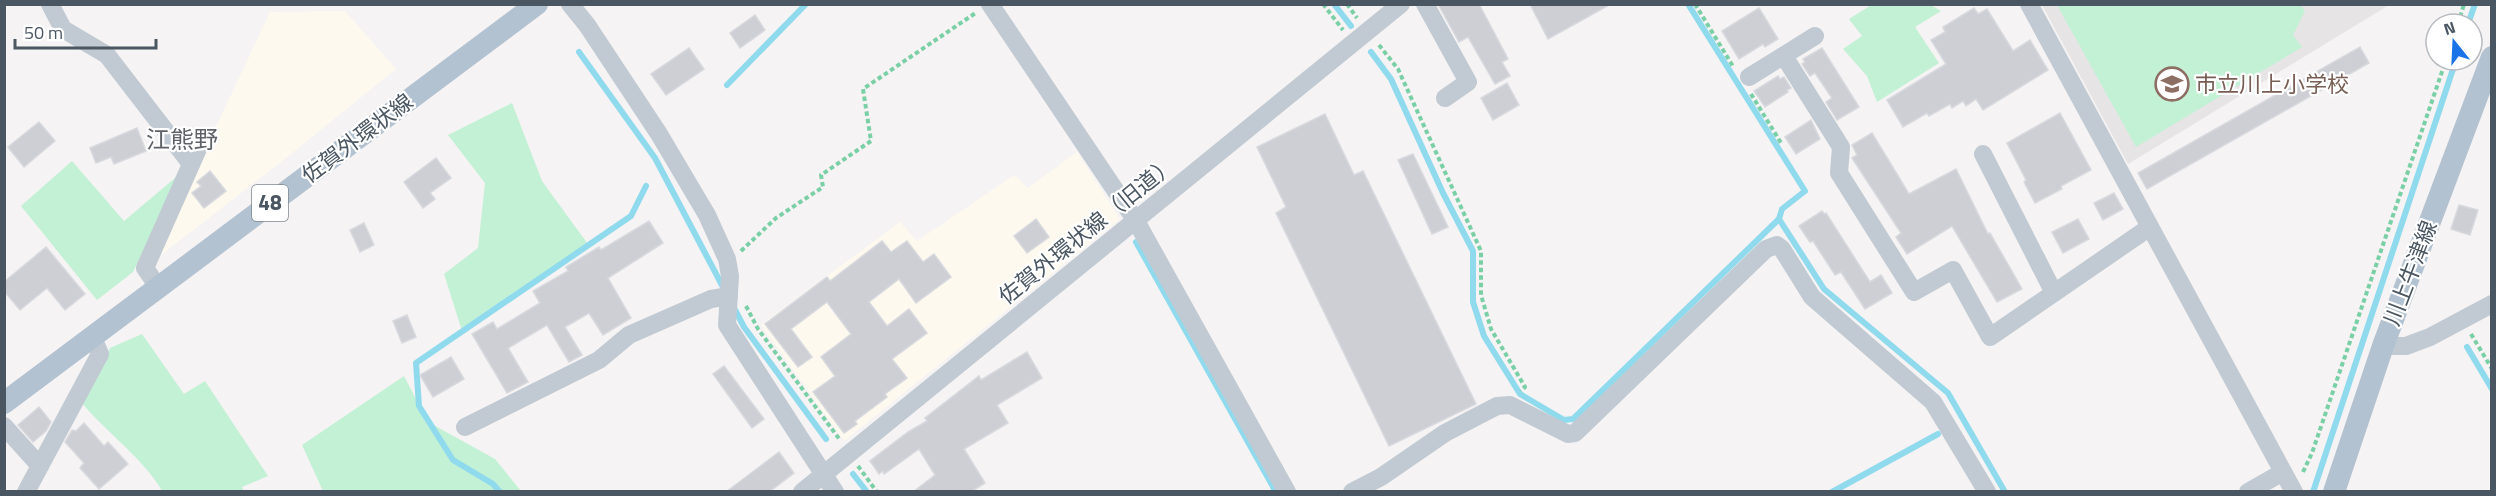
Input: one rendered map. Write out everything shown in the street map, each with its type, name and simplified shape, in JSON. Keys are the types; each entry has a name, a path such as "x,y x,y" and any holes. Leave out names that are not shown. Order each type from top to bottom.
{"main road":[{"name":"佐賀外環状線","path":"4,403 537,4"},
{"name":"川上牛津線","path":"2334,492 2383,346 2492,57"}],"street":[{"path":"50,4 63,29 107,56 192,164"},
{"path":"570,4 587,25 707,214 729,267 727,325 835,492"},
{"name":"佐賀外環状線（旧道）","path":"802,492 1401,4"},
{"path":"1425,4 1468,82 1445,98"},
{"path":"2030,4 2294,491"},
{"path":"985,8 1136,221 1287,492"},
{"path":"1749,77 1815,36"},
{"path":"1784,56 1841,147 1839,173 1914,292 1953,270 1990,336 2150,227"},
{"path":"158,287 145,268 201,142"},
{"path":"1983,154 2054,293"},
{"path":"1352,492 1381,477 1444,433 1497,406 1510,405 1568,434 1575,433 1766,249 1778,245 1812,297 1933,402 1987,492"},
{"path":"465,427 599,360 629,334 728,299"},
{"path":"2383,346 2406,346 2430,337 2492,304"},
{"path":"26,492 100,354 93,336"},
{"path":"4,426 40,466"},
{"path":"2248,492 2283,472"}],"path":[{"path":"1323,4 1354,43"},
{"path":"729,267 739,253 776,218 823,187 820,175 871,141 863,89 985,8"},
{"path":"1368,31 1398,69 1481,251 1481,295 1491,328 1525,387"},
{"path":"2294,491 2312,453 2441,72"},
{"path":"728,299 758,329 877,492"},
{"path":"2463,320 2492,369"}],"shaded area":[{"name":"市立川上小学校","path":"2042,5 2389,5 2128,164"},
{"path":"345,11 396,69 152,262 270,12"},
{"path":"1077,152 1120,219 844,441 761,325 900,222 917,241 1014,175 1028,188"}],"green space":[{"path":"1873,4 1931,5 1941,11 1915,27 1939,63 1877,102 1867,76 1843,49 1862,36 1849,19"},
{"name":"市立川上小学校","path":"2057,5 2301,5 2305,11 2293,35 2302,47 2136,147"},
{"path":"512,103 542,181 590,247 463,334 444,274 478,248 485,183 448,135"},
{"path":"72,161 124,221 181,173 133,272 97,300 21,206"},
{"path":"142,334 184,394 205,381 268,476 242,487 244,491 162,491 146,468 90,413 81,402 110,348"},
{"path":"404,376 428,422 495,459 521,491 323,491 302,445"}],"building":[{"path":"1438,4 1479,4 1508,59 1502,62 1510,76 1495,84 1468,37 1459,42"},
{"path":"1530,4 1611,4 1548,39"},
{"path":"1759,8 1778,39 1765,47 1763,44 1739,59 1722,31"},
{"path":"1974,8 1978,14 1987,9 2013,51 2030,40 2048,70 1983,110 1976,99 1966,106 1963,101 1952,108 1950,104 1929,116 1927,113 1903,127 1887,100 1946,64 1931,40 1945,32 1943,27"},
{"path":"755,15 765,30 740,48 730,33"},
{"path":"2360,47 2369,63 2147,189 2138,173"},
{"path":"689,48 704,69 666,95 651,74"},
{"path":"1822,48 1859,107 1837,120 1826,102 1832,98 1815,73 1810,76 1802,64 1805,62 1803,59"},
{"path":"1778,76 1780,79 1784,77 1791,88 1765,107 1754,91"},
{"path":"1507,83 1519,105 1493,120 1481,98"},
{"path":"2060,113 2091,170 2035,203 2007,143"},
{"path":"1325,114 1354,175 1363,171 1476,404 1389,446 1276,213 1286,207 1257,147"},
{"path":"1811,120 1820,139 1796,154 1785,137"},
{"path":"39,122 55,141 24,167 8,147"},
{"path":"137,128 146,151 114,164 111,157 96,163 90,148"},
{"path":"1872,133 1909,194 1956,169 1988,234 1990,233 2022,289 1997,302 1952,226 1907,254 1896,237 1901,233 1852,158 1857,155 1852,145"},
{"path":"1413,154 1448,227 1432,234 1398,160"},
{"path":"436,158 451,178 430,193 435,199 423,208 404,182"},
{"path":"210,171 226,191 204,208 192,193 201,186 197,182"},
{"path":"2114,193 2123,209 2103,220 2094,203"},
{"path":"2459,205 2478,210 2470,235 2451,229"},
{"path":"1822,211 1826,213 1870,282 1881,275 1892,293 1865,309 1841,272 1835,275 1813,241 1810,242 1799,226"},
{"path":"1036,219 1049,237 1027,253 1014,236"},
{"path":"2078,219 2089,239 2063,253 2052,232"},
{"path":"649,221 663,243 608,278 631,318 603,335 589,313 565,327 582,355 569,362 547,325 508,348 528,382 507,393 472,334 493,322 497,329 540,303 533,291 568,271 566,267 599,247 601,250"},
{"path":"364,223 374,245 360,252 350,230"},
{"path":"882,241 891,252 907,241 923,262 934,254 951,277 916,303 899,279 869,302 887,326 909,309 927,333 892,359 907,378 885,394 887,397 855,421 857,424 844,433 813,392 835,376 821,357 851,334 827,302 791,329 812,357 798,367 765,324 827,277 830,281"},
{"path":"46,247 85,294 65,310 47,288 20,310 4,291 4,282"},
{"path":"407,315 416,337 402,343 393,321"},
{"path":"1027,352 1042,378 997,405 1008,423 964,449 985,483 971,492 913,492 935,475 919,449 884,474 883,471 879,474 870,461 908,432 927,421 925,418 979,376 981,380"},
{"path":"451,357 464,379 433,397 420,375"},
{"path":"724,366 764,419 752,428 713,374"},
{"path":"39,407 51,422 46,431 33,442 18,425"},
{"path":"84,423 104,446 108,442 128,464 99,489 80,468 84,463 65,442 72,430 76,431"},
{"path":"779,452 794,473 769,492 726,492"}],"waterway":[{"path":"727,85 806,4"},
{"path":"1334,4 1351,26"},
{"path":"1688,4 1805,191 1782,209 1779,219"},
{"path":"2472,12 2475,4"},
{"path":"579,52 655,158 724,289"},
{"path":"1371,52 1391,79 1443,193 1473,251 1473,302 1484,336 1520,394 1564,420 1573,419 1779,219 1824,289 1948,393 2005,492"},
{"path":"2313,492 2452,72"},
{"path":"500,492 493,484 453,460 419,406 416,363 631,216 646,186"},
{"path":"1136,242 1276,492"},
{"path":"733,306 744,327 826,439"},
{"path":"2467,347 2492,389"},
{"path":"1832,492 1938,434"},
{"path":"853,474 867,492"}],"place":[{"name":"市立川上小学校","path":"2172,84"}],"district":[{"name":"江熊野","path":"182,140"}]}
